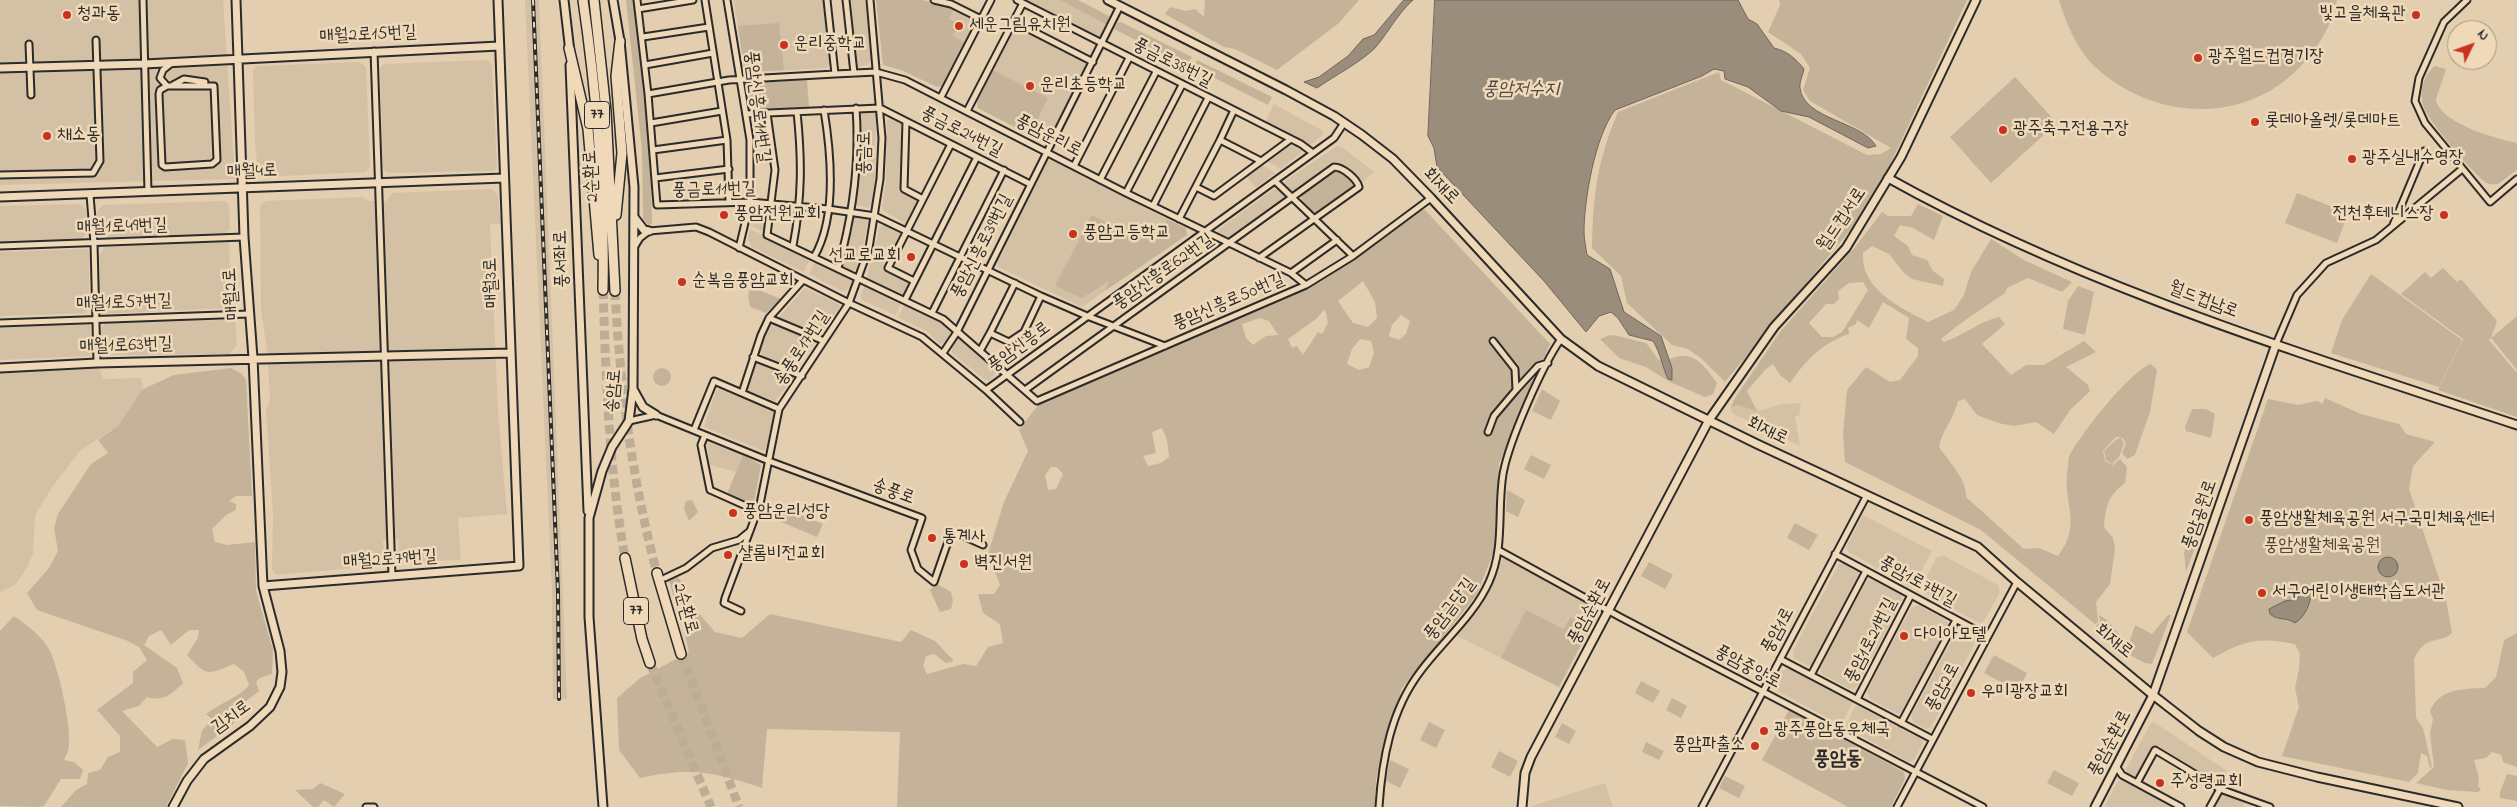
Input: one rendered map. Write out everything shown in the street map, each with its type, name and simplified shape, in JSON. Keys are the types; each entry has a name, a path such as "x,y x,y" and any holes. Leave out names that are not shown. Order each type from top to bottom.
{"highway":[{"name":"2순환로","path":"569,48 588,129 603,290 604,231 596,102 583,0"},
{"name":"2순환로","path":"594,0 606,111 614,246 614,291"},
{"path":"614,246 622,153 616,76 620,41"},
{"name":"77","path":"625,558 642,639 650,663"},
{"name":"2순환로","path":"661,576 680,654"}],"street":[{"path":"143,0 148,192"},
{"name":"매월2로","path":"236,0 244,237 253,358 263,586"},
{"name":"매월3로","path":"498,0 519,566"},
{"name":"풍서좌로","path":"564,0 569,48 589,518"},
{"name":"송암로","path":"603,807 589,617 589,518 602,471 612,447 629,421 633,389 634,217 629,123 620,41 613,0"},
{"path":"637,0 654,150 655,178 729,169"},
{"path":"638,9 694,0"},
{"path":"705,0 727,140 729,202"},
{"name":"풍암신흥로11번길","path":"727,0 746,114 751,168 750,202 739,248"},
{"path":"827,0 835,74"},
{"path":"846,0 854,73"},
{"name":"풍금로","path":"849,303 869,248 881,163 880,108 870,0"},
{"path":"934,0 950,4 981,19"},
{"path":"941,97 991,0"},
{"name":"회재로","path":"1108,0 1334,116 1384,151 1431,198 1561,339 1598,366 1978,547 2017,582 2199,731 2242,756 2316,777 2458,807"},
{"name":"월드컵서로","path":"1700,435 1774,327 1846,248 1901,157 1976,0"},
{"path":"2467,0 2444,22 2419,78 2416,92 2417,108 2423,119 2490,202 2517,179"},
{"path":"967,111 1013,21 1020,1"},
{"name":"풍금로38번길","path":"1020,1 1156,72 1291,139 1313,153"},
{"name":"풍암신흥로39번길","path":"943,353 957,332 1120,6"},
{"path":"1013,21 1092,62"},
{"path":"642,37 709,27"},
{"path":"0,175 93,172 96,170 100,161 96,40"},
{"path":"29,44 30,94"},
{"name":"매월2로15번길","path":"0,68 144,64 374,50 499,46"},
{"path":"374,50 392,576"},
{"path":"645,65 713,53"},
{"path":"1074,166 1129,58"},
{"path":"175,61 161,73 160,78 169,86 214,86 217,160 209,165 165,167 160,162 160,90 169,86 184,79 205,82"},
{"name":"풍암운리로","path":"648,94 740,79 876,72 905,80 1179,220 1290,273 1306,285"},
{"path":"1100,180 1156,72"},
{"path":"1126,193 1182,85"},
{"path":"1153,206 1208,98"},
{"path":"838,268 852,212 858,164 856,108"},
{"path":"746,114 880,108"},
{"name":"풍금로24번길","path":"880,108 1030,184"},
{"path":"814,257 828,209 830,164 824,110"},
{"path":"1179,220 1234,110"},
{"path":"651,123 722,111"},
{"path":"793,246 800,206 802,172 797,112"},
{"name":"풍금로11번길","path":"768,113 774,170 772,204"},
{"path":"906,121 904,189 923,199"},
{"name":"풍암신흥로","path":"649,231 696,227 920,336 986,390 1334,138 1344,123"},
{"path":"1196,187 1214,196 1291,139"},
{"path":"654,150 727,140"},
{"path":"1220,140 1261,161"},
{"path":"914,281 888,268 951,144"},
{"path":"2393,225 2424,151"},
{"path":"905,300 977,157"},
{"path":"147,163 160,162"},
{"name":"풍암신흥로62번길","path":"1115,325 1334,167 1339,167 1358,183 1359,187 1315,219"},
{"path":"2276,344 2297,295 2326,263 2376,240 2462,169"},
{"path":"932,313 1004,170"},
{"name":"매월4로","path":"0,197 504,178"},
{"name":"풍금로11번길","path":"655,178 657,205 750,202 828,209 875,216 987,270"},
{"name":"월드컵남로","path":"1888,178 2048,256 2276,344 2517,425"},
{"path":"1274,181 1352,256"},
{"path":"90,195 94,243 97,363"},
{"name":"풍암신흥로50번길","path":"772,204 767,235 932,313 1008,374 1037,401 1306,285 1352,256 1431,198"},
{"path":"634,217 644,230 649,231"},
{"path":"1260,258 1315,219"},
{"path":"634,247 640,238 649,231"},
{"name":"매월1로49번길","path":"0,246 244,237"},
{"path":"1290,273 1337,240"},
{"name":"풍암신흥로62번길","path":"987,270 1087,316 1115,325 1165,346"},
{"path":"742,393 753,357 769,318 803,280"},
{"path":"980,351 1015,283"},
{"path":"990,333 1009,342 1024,332 1041,296"},
{"name":"송풍로17번길","path":"741,611 724,603 758,510 779,409 849,303"},
{"name":"매월1로57번길","path":"0,323 96,318 249,314"},
{"path":"769,318 824,341"},
{"path":"1026,390 1115,325"},
{"name":"풍암금당길","path":"1378,807 1380,782 1392,726 1405,695 1420,672 1484,593 1500,551 1501,497 1507,459 1548,363 1561,339"},
{"path":"1493,341 1515,369 1516,390"},
{"name":"풍암공원로","path":"2153,695 2276,344"},
{"name":"매월1로63번길","path":"0,368 253,358 510,353"},
{"path":"753,357 802,376"},
{"path":"1488,432 1494,416 1516,390 1538,366 1548,363"},
{"name":"송풍로17번길","path":"694,430 714,381 779,409"},
{"path":"633,389 643,406 656,415"},
{"path":"986,390 1020,422"},
{"path":"629,421 656,415"},
{"name":"송풍로","path":"656,415 769,461 922,518 910,550 918,569 934,582 950,536 954,532 983,545"},
{"path":"705,435 701,445 710,490 758,510"},
{"name":"풍암순환로","path":"1522,807 1526,773 1531,757 1700,435"},
{"name":"풍암1로","path":"1702,807 1866,495"},
{"path":"661,576 686,568 712,548 739,540 751,531"},
{"name":"풍암중앙로","path":"1500,551 1609,611 1983,807"},
{"name":"풍암1로7번길","path":"1835,554 1987,636"},
{"name":"매월2로79번길","path":"263,586 519,566"},
{"path":"1811,675 1866,571"},
{"name":"풍암2로","path":"1897,807 2017,582"},
{"name":"김치로","path":"173,807 186,781 204,759 263,715 280,687 282,672 280,650 263,586"},
{"name":"풍암1로21번길","path":"1857,699 1911,595"},
{"path":"1902,723 1956,620"},
{"name":"풍암1로21번길","path":"1780,658 1932,739"},
{"name":"풍암순환로","path":"2095,807 2153,695"},
{"path":"2137,783 2156,750 2220,789 2270,807"},
{"path":"2116,766 2122,775 2180,807"},
{"path":"2210,807 2220,789"},
{"path":"366,807 374,807"}],"shaded area":[{"path":"0,0 223,0 235,179 0,185"},
{"path":"525,0 539,0 567,699 553,699 552,592"},
{"name":"운리중학교","path":"734,0 824,0 830,64 827,68 750,72 744,67"},
{"path":"848,0 865,0 871,60 867,65 857,67 855,65"},
{"path":"1028,0 1060,0 1107,25 1102,36 1098,38"},
{"name":"세운그림유치원","path":"954,9 975,18 976,22 965,42 943,31"},
{"name":"운리초등학교","path":"1018,27 1085,62 1086,65 1048,141 1044,142 978,108 977,101 1014,28"},
{"path":"487,60 492,65 497,167 494,171 388,173 383,169 380,68 384,64"},
{"path":"360,62 366,67 370,168 365,172 263,177 258,171 255,143 253,71 257,66"},
{"path":"1274,104 1323,131 1323,135 1309,146 1265,123"},
{"path":"862,110 872,110 876,114 875,180 872,205 868,208 856,205 860,164 860,113"},
{"path":"891,117 897,117 901,121 901,191 916,199 918,204 909,221 905,223 882,210 886,180 887,121"},
{"path":"1291,142 1303,151 1281,169 1266,161"},
{"path":"1337,146 1342,147 1374,172 1361,183 1340,165 1335,165 1295,194 1292,194 1284,185 1285,181"},
{"name":"풍암고등학교","path":"1051,160 1167,219 1155,243 1136,233 1105,291 1082,307 998,267 997,264 1048,161"},
{"path":"1261,164 1275,173 1256,188 1246,176"},
{"path":"492,189 498,196 501,224 490,224 498,413 507,514 458,518 461,560 404,562 399,557 399,539 383,540 384,556 376,566 276,575 272,569 273,513 266,410 270,400 267,349 261,310 260,206 266,201 362,197 369,201 386,201 392,193"},
{"path":"1274,189 1280,189 1288,198 1232,239 1227,239 1218,234 1218,230"},
{"path":"224,201 229,205 230,229 224,235 107,237 99,230 97,211 103,205"},
{"path":"81,204 86,210 87,233 81,240 0,242 0,206"},
{"path":"756,206 766,207 768,211 764,232 751,226 753,209"},
{"path":"857,216 866,217 868,221 856,269 852,271 844,267 842,263 854,219"},
{"path":"885,224 901,234 884,269 910,282 905,293 901,295 869,279 867,276 880,227"},
{"path":"750,229 811,257 804,272 752,247 748,240"},
{"path":"229,242 231,303 228,308 101,314 99,256 105,247"},
{"path":"86,249 89,252 89,309 84,313 0,316 0,252"},
{"path":"816,260 852,277 849,288 844,292 809,274"},
{"path":"865,285 902,302 895,315 862,300 861,294"},
{"path":"805,288 839,304 840,307 820,335 778,318"},
{"path":"905,303 942,322 952,332 947,342 940,344 928,332 898,317"},
{"path":"235,320 237,345 229,354 105,355 102,352 101,329 106,322"},
{"path":"90,324 93,353 88,356 0,360 0,326"},
{"path":"774,324 814,340 814,343 797,369 762,355 760,351 770,325"},
{"path":"958,338 998,370 989,381 985,380 952,353 952,346"},
{"path":"757,362 793,376 793,379 775,401 749,391 747,387 754,364"},
{"path":"99,367 103,379 141,378 143,386 119,425 80,451 53,486 35,515 33,554 26,569 15,585 0,592 0,371"},
{"path":"719,389 774,412 767,448 764,451 704,427 716,391"},
{"path":"1801,403 1799,416 1795,416 1800,446 1732,413 1731,407 1738,405 1759,411 1782,404"},
{"path":"707,442 743,455 736,472 710,465"},
{"path":"1863,515 1932,551 1912,588 1849,552 1846,547"},
{"path":"1944,556 1998,585 2000,592 1984,621 1979,623 1923,592 1921,587 1937,557"},
{"path":"1502,559 1508,559 1597,608 1598,611 1590,627 1569,617 1539,677 1457,636 1475,614 1492,586"},
{"path":"1843,563 1859,572 1859,575 1812,665 1809,666 1794,658 1793,651 1839,564"},
{"path":"1871,579 1901,595 1902,600 1856,688 1850,689 1822,674 1820,668 1867,580"},
{"path":"1919,605 1948,622 1949,627 1902,712 1898,714 1870,699 1867,691 1911,608"},
{"path":"1962,629 1974,636 1976,641 1931,727 1926,729 1913,722 1911,716 1957,631"},
{"path":"1790,668 1853,702 1841,725 1778,691 1775,685 1782,671"},
{"path":"1856,705 1921,739 1923,743 1914,760 1909,762 1845,727"},
{"path":"2154,722 2227,771 2219,785 2153,746 2137,776 2128,775 2126,769 2151,723"},
{"path":"2124,780 2174,807 2104,807 2118,781"},
{"path":"1605,783 1613,807 1531,807 1531,806"},
{"path":"2224,793 2245,801 2243,807 2214,807 2220,795"}],"green space":[{"path":"626,0 633,0 650,151 652,224 648,225 643,219 642,151"},
{"path":"876,0 923,0 954,9 949,19 959,24 953,36 965,42 942,86 937,87 901,70 883,65"},
{"path":"1060,0 1078,0 1109,16 1107,25"},
{"path":"1205,0 1359,0 1339,23 1277,70 1235,49 1224,47 1165,14 1170,7 1186,11 1195,9 1204,17"},
{"path":"1779,0 1967,0 1888,169 1851,229 1725,382 1702,359 1688,349 1672,345 1627,303 1621,276 1592,248 1595,195 1605,147 1618,112 1719,72 1721,80 1867,155 1881,154 1891,148 1810,101 1803,90 1810,68 1801,54 1768,32 1780,5"},
{"name":"광주월드컵경기장","path":"2059,0 2337,0 2328,28 2318,45 2299,68 2276,87 2251,100 2224,107 2197,109 2169,106 2142,97 2117,84 2094,66 2072,35"},
{"path":"1121,22 1192,57 1187,66 1114,29 1117,23"},
{"path":"779,23 784,70 750,72 744,67 738,26"},
{"path":"1197,60 1272,97 1268,105 1193,67"},
{"path":"2435,66 2446,69 2436,99 2440,108 2447,115 2483,134 2517,143 2517,170 2498,184 2487,183 2472,169 2441,134 2426,112 2422,100 2423,83 2431,69"},
{"path":"993,70 1048,98 1030,135 978,108 977,101"},
{"name":"광주축구전용구장","path":"2015,77 2057,123 1991,183 1950,137"},
{"path":"807,80 809,107 756,110 751,106 749,89 754,83"},
{"path":"1335,171 1340,172 1354,183 1353,186 1319,212 1313,212 1301,199 1301,195"},
{"path":"2297,193 2348,213 2337,243 2285,223"},
{"path":"1918,204 1943,216 1934,240 1913,228 1900,225 1894,236 1908,246 1912,255 1927,260 1933,271 1944,279 1943,286 1912,279 1904,273 1889,254 1872,246 1863,253 1864,266 1868,277 1884,296 1928,322 1954,310 1964,295 1971,272 1991,239 2024,260 2072,282 2062,292 2028,278 2007,288 2005,293 1941,339 1944,342 1984,322 1999,317 2005,324 1982,344 2011,375 2026,365 2044,365 2084,341 2096,352 2066,367 2088,385 2090,391 2070,410 2054,434 2036,422 2014,426 1998,423 1977,415 1965,399 1958,401 1941,440 1939,447 1961,477 1966,490 1966,497 2024,549 2039,548 2058,556 2065,545 2071,525 2067,485 2069,457 2094,420 2131,378 2151,364 2157,370 2150,412 2135,455 2127,459 2122,453 2126,444 2123,438 2116,437 2103,451 2105,461 2113,465 2120,459 2127,467 2125,483 2114,493 2108,502 2104,527 2113,538 2115,549 2110,584 2096,602 2098,622 2095,624 1981,530 1845,462 1843,435 1847,390 1866,367 1890,382 1900,380 1918,356 1918,348 1906,339 1909,318 1883,302 1869,328 1857,320 1856,324 1848,328 1849,334 1831,342 1815,353 1790,383 1780,375 1773,364 1765,370 1747,391 1757,411 1738,405 1731,407 1735,398 1780,332 1855,247 1882,212 1888,216 1911,216","holes":["1863,282 1868,290 1842,332 1833,337 1822,337 1809,323 1826,304 1834,304 1839,299 1838,291 1849,283"]},
{"path":"1421,210 1425,210 1550,344 1499,464 1494,551 1476,596 1402,688 1383,747 1376,779 1375,807 897,807 900,732 767,729 762,788 730,778 702,773 674,773 640,778 619,750 617,698 639,679 689,652 684,631 694,622 688,611 676,606 669,580 676,576 688,587 683,595 715,632 742,638 770,614 901,642 911,630 935,641 954,661 946,663 934,654 926,656 923,666 927,674 963,664 976,666 988,647 1003,643 1000,624 983,613 978,594 994,594 1000,585 988,554 1004,502 1028,451 1019,430 1042,400 1307,287 1352,259","holes":["1363,281 1375,302 1377,318 1368,327 1353,323 1338,301","1325,309 1328,323 1322,334 1318,332 1303,355 1297,346 1292,348 1288,339 1316,319","1401,315 1410,321 1406,334 1399,340 1389,336 1392,325","1260,318 1269,321 1278,335 1266,336 1253,345 1246,338 1242,324","1360,339 1371,341 1374,353 1369,367 1359,370 1347,364 1352,349","1162,428 1167,440 1169,457 1161,463 1148,466 1143,456 1156,453 1152,432","1051,467 1057,467 1063,474 1056,489 1048,490 1045,475"]},
{"path":"1092,215 1133,236 1136,232 1155,243 1167,219 1186,228 1187,235 1105,291 1109,281 1082,298 1055,286"},
{"path":"2443,268 2457,282 2461,279 2497,321 2489,340 2517,373 2517,417 2438,390 2463,339 2401,294 2425,272 2431,278"},
{"path":"2371,274 2462,340 2439,387 2331,353 2342,320"},
{"path":"2078,286 2094,292 2085,335 2063,329 2068,301"},
{"path":"751,287 781,299 766,313 750,307 748,294"},
{"path":"2517,316 2517,370 2491,338"},
{"path":"1610,335 1646,343 1658,359 1664,362 1682,356 1695,359 1701,363 1717,383 1713,394 1705,397 1670,382 1646,367 1619,358 1600,339"},
{"path":"231,368 242,374 246,380 252,496 236,496 229,501 236,504 236,510 226,515 212,529 215,542 227,545 255,542 256,591 273,650 272,674 260,678 256,682 259,691 246,701 233,724 198,750 202,730 213,720 206,714 249,685 244,672 234,664 213,672 208,672 199,667 187,655 198,638 199,630 189,630 171,645 161,630 149,636 144,645 177,668 183,683 175,691 163,698 147,697 139,706 122,711 157,747 173,739 185,740 188,763 166,807 61,807 76,790 87,784 88,773 100,770 108,757 120,752 120,736 97,710 133,683 133,672 147,660 139,647 128,641 37,610 27,593 49,568 58,551 54,528 58,514 91,464 108,453 98,440 119,425 141,390 174,375"},
{"path":"658,368 666,368 671,373 669,384 658,386 653,381 653,373"},
{"path":"1542,389 1560,401 1551,420 1532,411"},
{"name":"풍암생활체육공원","path":"2325,398 2361,414 2399,424 2406,434 2435,442 2413,466 2409,489 2446,599 2452,633 2423,646 2414,659 2416,718 2423,728 2432,767 2430,768 2427,756 2421,753 2418,773 2409,782 2282,756 2299,707 2295,688 2300,654 2295,644 2271,641 2252,642 2234,647 2213,658 2187,632 2268,399 2298,405 2317,401 2322,404"},
{"path":"2192,409 2206,409 2215,414 2211,438 2186,431 2185,427"},
{"path":"2121,438 2124,444 2119,457 2112,464 2106,460 2104,451 2117,439"},
{"path":"743,455 761,465 754,502 751,504 727,494"},
{"path":"1531,455 1551,465 1544,479 1524,469"},
{"path":"1507,490 1525,500 1518,517 1506,511"},
{"path":"692,500 698,512 689,521 684,509 686,501"},
{"path":"780,506 823,524 817,537 774,519"},
{"path":"2206,518 2186,572 2184,553 2192,520"},
{"path":"1795,523 1818,535 1809,550 1787,538"},
{"path":"1649,562 1673,575 1665,589 1641,576"},
{"path":"937,584 951,592 953,601 951,609 940,612 930,590"},
{"path":"1526,610 1563,629 1570,617 1590,627 1559,687 1501,658"},
{"path":"2099,615 2107,620 2125,641 2122,647 2096,626 2100,622"},
{"path":"2168,615 2171,615 2152,664 2145,663 2126,653 2135,625 2152,634"},
{"path":"14,616 39,636 50,651 60,684 68,725 69,746 64,760 74,762 83,770 80,779 61,779 44,806 39,807 0,806 0,631"},
{"path":"2517,633 2517,767 2503,762 2501,755 2492,752 2486,758 2474,760 2479,778 2478,786 2481,790 2478,792 2447,790 2416,783 2434,767 2430,734 2433,719 2430,711 2434,703 2453,691 2485,688 2496,677 2504,640"},
{"path":"1994,655 2027,673 2018,691 1984,673"},
{"path":"1641,681 1660,691 1653,703 1635,693"},
{"path":"1672,698 1687,706 1681,718 1666,710"},
{"path":"1789,710 1904,772 1905,779 1891,807 1848,807 1762,760"},
{"path":"1429,722 1445,730 1436,748 1420,740"},
{"path":"1562,723 1576,731 1569,744 1555,737"},
{"path":"1646,742 1664,751 1659,760 1642,752"},
{"path":"1499,751 1518,761 1510,777 1491,767"},
{"path":"1390,760 1409,769 1400,788 1386,781"},
{"path":"2054,770 2079,783 2072,796 2047,783"},
{"path":"2507,774 2517,776 2517,801 2500,798 2500,792"},
{"path":"1725,776 1745,786 1739,798 1719,788"},
{"path":"320,783 345,794 334,807 324,800 318,807 313,807 295,790 313,789"}],"water":[{"path":"1404,0 1413,0 1369,53 1317,88 1304,82 1319,77 1348,56 1363,39 1374,35"},
{"name":"풍암저수지","path":"1435,0 1738,0 1748,19 1757,24 1774,48 1783,51 1804,69 1800,88 1804,99 1822,114 1859,131 1876,146 1868,148 1809,117 1781,111 1748,87 1725,79 1724,71 1714,69 1702,76 1615,110 1602,136 1592,169 1586,203 1584,232 1587,255 1610,269 1624,312 1661,336 1672,368 1672,380 1668,379 1653,341 1629,335 1618,318 1611,312 1599,316 1586,332 1544,281 1437,167 1434,148 1428,136"},
{"path":"2388,557 2395,560 2398,567 2395,574 2388,577 2381,574 2378,567 2381,560"},
{"path":"2304,589 2311,592 2309,605 2302,617 2295,623 2276,618 2270,614 2269,609 2285,601 2297,599"}],"tunnel":[{"path":"603,290 612,458 625,558"},
{"path":"615,291 628,433 648,538 657,573"},
{"path":"681,654 739,807"},
{"path":"650,663 711,807"}],"railway":[{"path":"533,0 558,592 559,699"}],"place":[{"name":"청과동","path":"67,15"},
{"name":"빛고을체육관","path":"2416,15"},
{"name":"세운그림유치원","path":"959,26"},
{"name":"운리중학교","path":"784,45"},
{"name":"광주월드컵경기장","path":"2198,58"},
{"name":"운리초등학교","path":"1030,86"},
{"name":"롯데아올렛/롯데마트","path":"2255,122"},
{"name":"광주축구전용구장","path":"2003,130"},
{"name":"채소동","path":"47,136"},
{"name":"광주실내수영장","path":"2352,159"},
{"name":"풍암전원교회","path":"724,215"},
{"name":"전천후테니스장","path":"2444,215"},
{"name":"풍암고등학교","path":"1073,234"},
{"name":"선교로교회","path":"911,257"},
{"name":"순복음풍암교회","path":"682,282"},
{"name":"풍암운리성당","path":"733,513"},
{"name":"풍암생활체육공원 서구국민체육센터","path":"2249,520"},
{"name":"통계사","path":"932,538"},
{"name":"샬롬비전교회","path":"728,555"},
{"name":"벽진서원","path":"964,564"},
{"name":"서구어린이생태학습도서관","path":"2262,593"},
{"name":"다이아모텔","path":"1904,636"},
{"name":"우미광장교회","path":"1971,693"},
{"name":"광주풍암동우체국","path":"1764,731"},
{"name":"풍암파출소","path":"1755,746"},
{"name":"주성령교회","path":"2160,783"}],"district":[{"name":"풍암동","path":"1838,761"}]}
